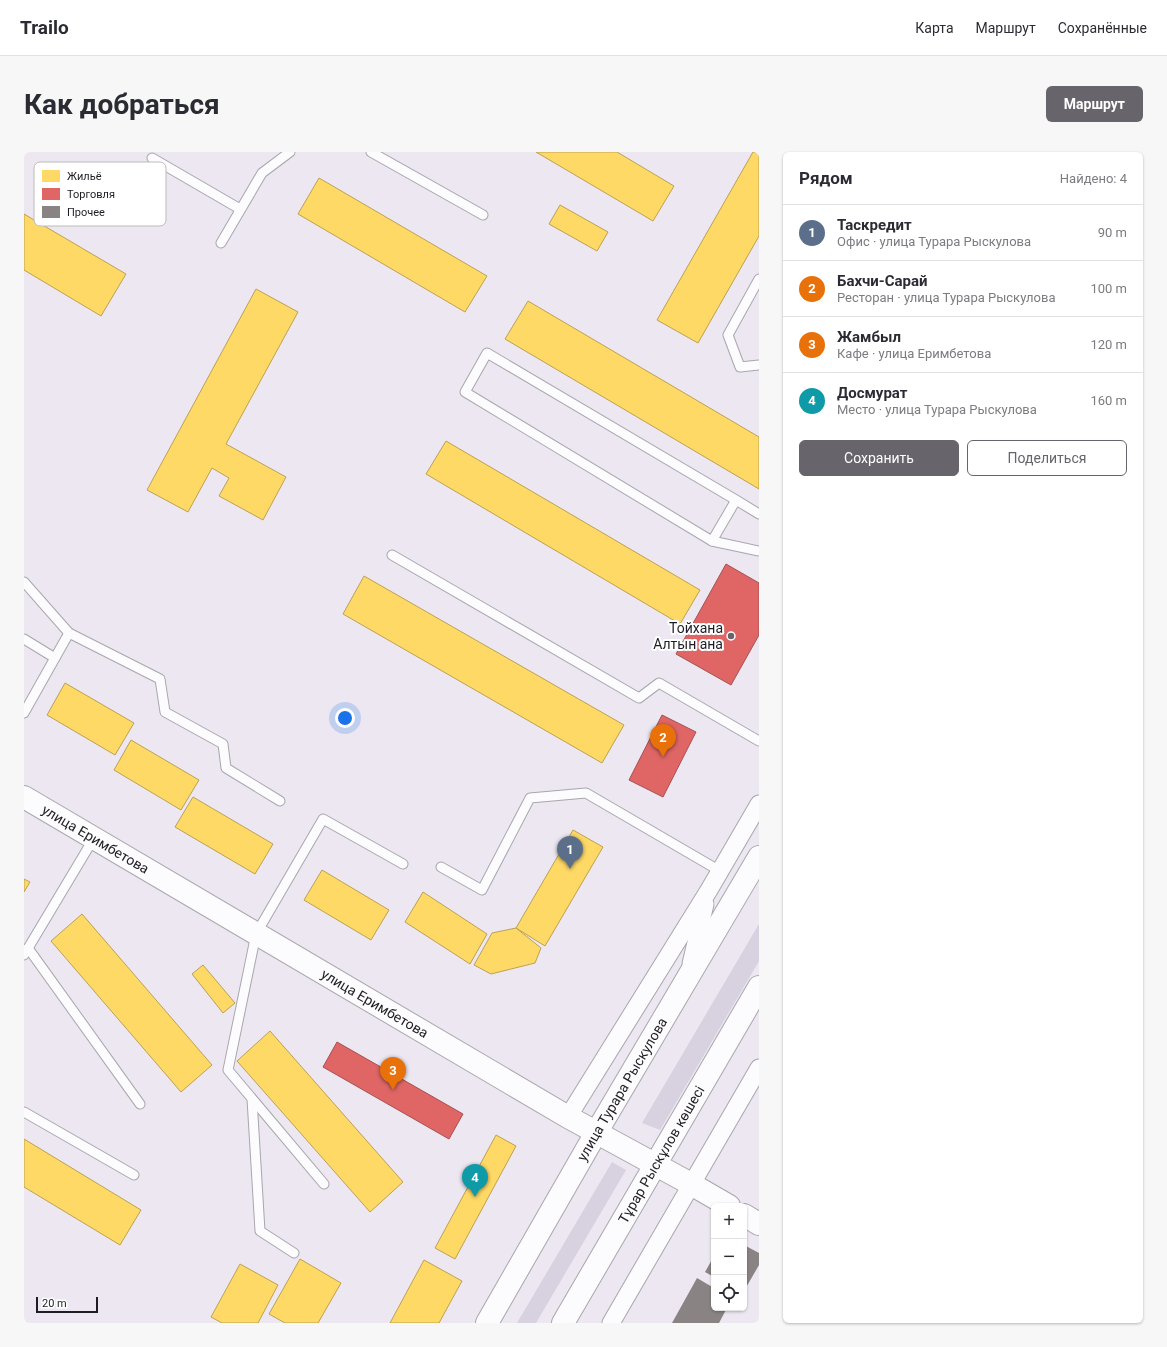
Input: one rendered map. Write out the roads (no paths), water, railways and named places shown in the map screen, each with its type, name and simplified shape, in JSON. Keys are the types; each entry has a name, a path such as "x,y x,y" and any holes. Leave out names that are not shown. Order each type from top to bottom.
{"main road":[{"name":"улица Еримбетова","path":"24,797 568,1117 724,1203"},
{"name":"улица Турара Рыскулова","path":"488,1323 596,1133 759,857"},
{"name":"Тұрар Рыскұлов көшесі","path":"563,1323 759,987"},
{"path":"747,1217 759,1224"}],"street":[{"path":"568,1117 709,890 759,804"},
{"path":"688,977 709,890"},
{"path":"610,1323 759,1068"}],"lane":[{"path":"221,243 262,173 290,152"},
{"path":"371,152 483,214"},
{"path":"152,158 159,162"},
{"path":"166,166 240,209"},
{"path":"759,279 728,335 740,368 759,365"},
{"path":"759,514 487,353 465,392 712,541 759,551"},
{"path":"712,541 736,500"},
{"path":"392,555 638,698 659,683 759,741"},
{"path":"24,582 69,633 160,680 165,712 223,744 226,768 280,801"},
{"path":"24,713 69,633"},
{"path":"24,639 55,658"},
{"path":"441,867 482,890 530,798 586,793 720,871"},
{"path":"324,1184 228,1070 256,934 323,819 403,864"},
{"path":"94,838 26,952 140,1104"},
{"path":"252,1099 260,1231 294,1253"},
{"path":"24,1112 134,1175"}],"place":[{"name":"Тойхана Алтын ана","path":"731,636"},
{"name":"Бахчи-Сарай","path":"663,757"},
{"name":"Таскредит","path":"570,869"},
{"name":"Жамбыл","path":"393,1090"},
{"name":"Досмурат","path":"475,1197"}]}
